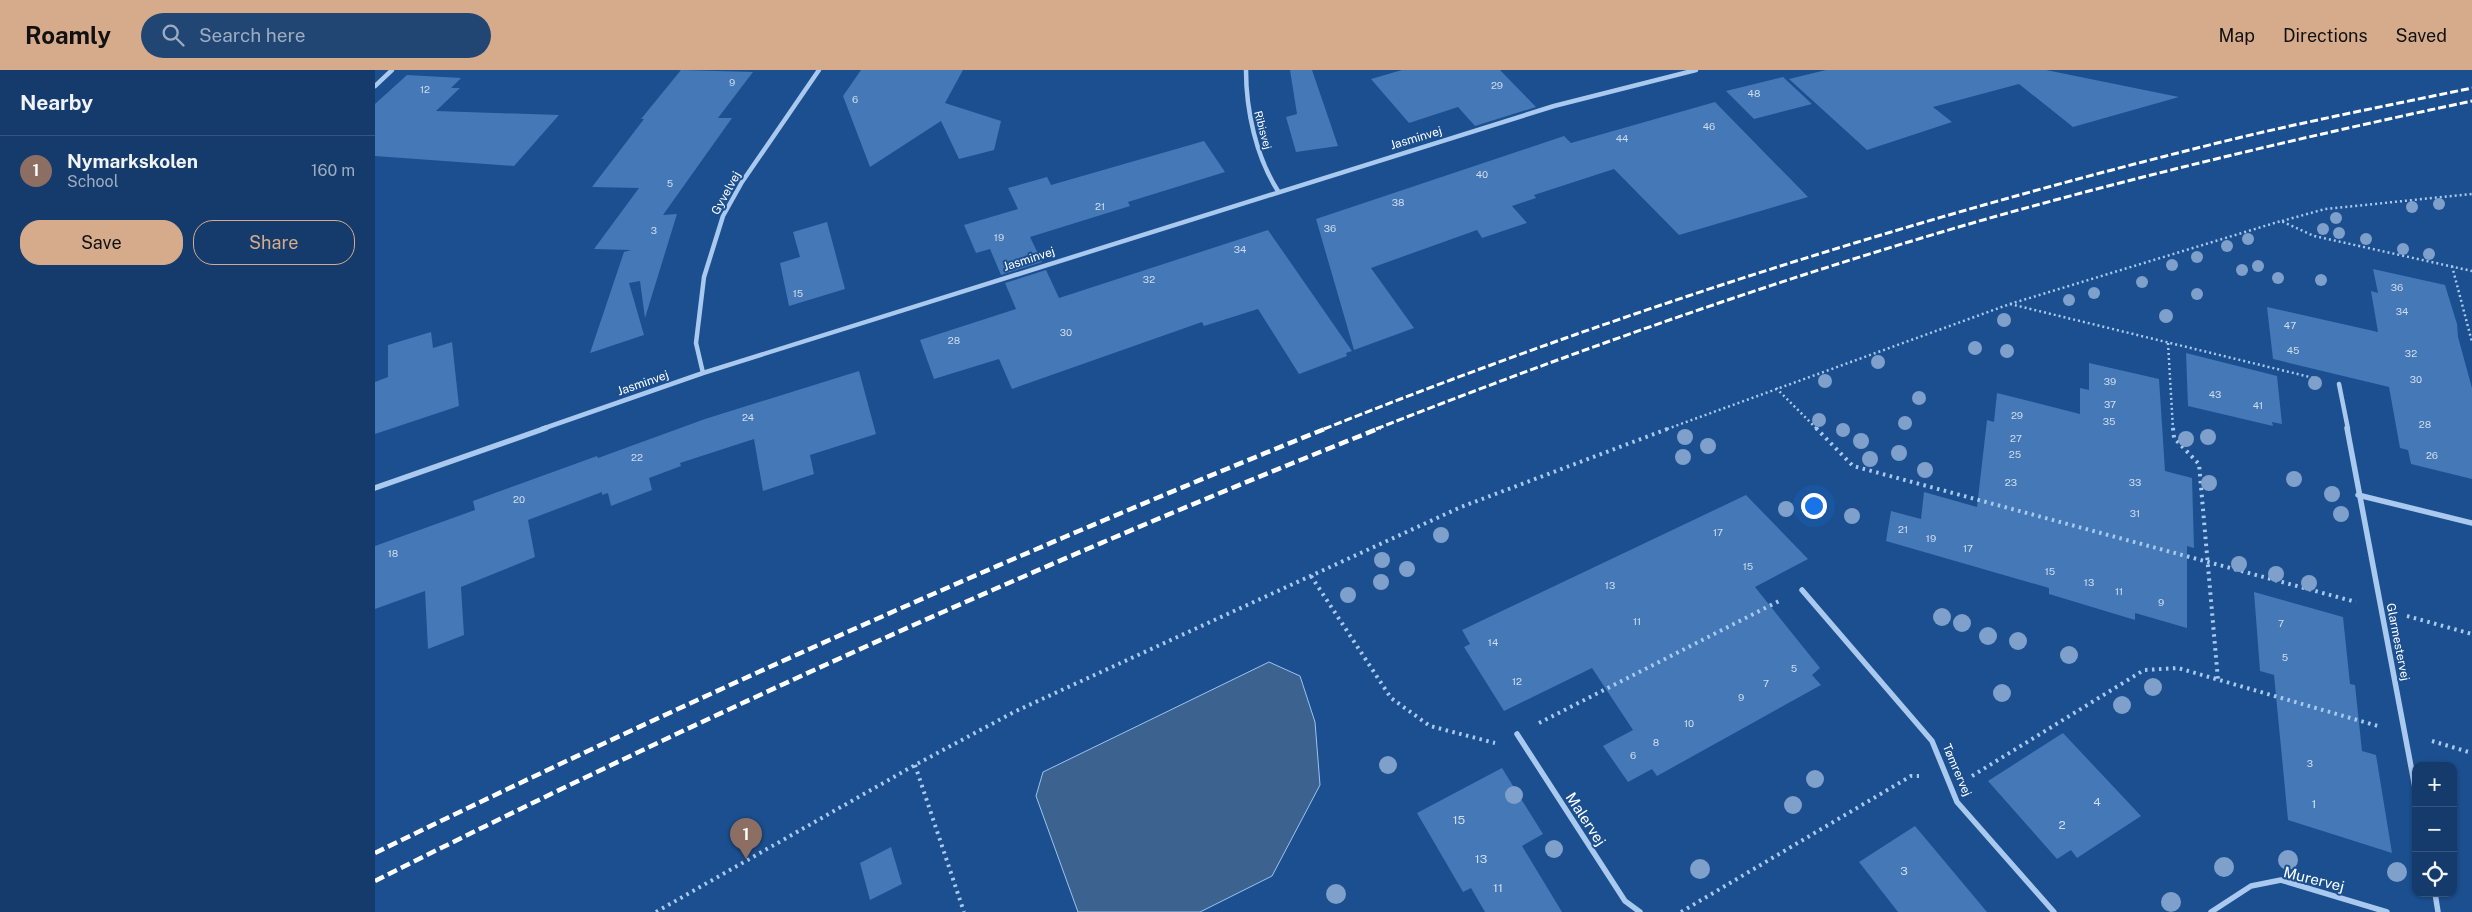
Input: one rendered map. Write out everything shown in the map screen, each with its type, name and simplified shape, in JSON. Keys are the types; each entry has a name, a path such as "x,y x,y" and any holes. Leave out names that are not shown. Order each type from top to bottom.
{"street":[{"path":"375,86 392,70"},
{"name":"Gyvelvej","path":"703,373 696,343 704,277 723,216 742,182 819,70"},
{"name":"Ribisvej","path":"1246,70 1246,98 1265,173 1279,191"},
{"name":"Jasminvej","path":"375,488 703,373 1554,106 1696,70"},
{"name":"Glarmestervej","path":"2339,384 2358,495 2412,772"},
{"path":"2358,495 2472,523"},
{"name":"Tømrervej","path":"1802,590 1932,741 1957,802 2054,912"},
{"name":"Malervej","path":"1517,734 1625,901 1640,912"},
{"name":"Murervej","path":"2211,912 2251,886 2281,880 2387,912"},
{"path":"2436,897 2438,912"}],"path":[{"path":"656,912 915,765 1016,711 1461,507 1776,388 2010,304 2281,221 2325,210 2472,194"},
{"path":"2281,221 2314,236 2472,271"},
{"path":"2453,266 2472,342"},
{"path":"2010,304 2339,384"},
{"path":"2168,343 2173,438 2199,464 2218,680"},
{"path":"1776,388 1853,466 2472,634"},
{"path":"1311,576 1391,698 1430,726 1495,743 1517,734 1802,590"},
{"path":"1681,912 1911,776 1969,778 2145,670 2178,668 2472,753"},
{"path":"915,765 964,912"}],"water":[{"path":"1269,662 1300,676 1315,722 1320,785 1272,876 1200,912 1078,912 1036,796 1043,772"}],"building":[{"path":"681,70 753,72 718,118 732,118 663,215 677,214 645,318 640,281 629,283 644,335 590,353 624,252 631,250 594,249 639,188 592,187 644,119 641,119"},
{"path":"861,70 963,70 945,103 1001,121 994,150 959,159 941,121 870,167 843,96"},
{"path":"1290,70 1312,70 1338,146 1296,152 1286,117 1297,114"},
{"path":"1402,70 1500,70 1536,107 1475,126 1458,107 1409,123 1371,79"},
{"path":"1826,70 2046,70 2179,97 2073,127 2019,84 1933,107 1952,122 1867,150 1789,79"},
{"path":"407,75 461,78 451,88 460,88 436,111 559,115 514,166 375,156 375,104"},
{"path":"1783,77 1812,104 1754,119 1726,91"},
{"path":"1715,102 1808,197 1679,235 1614,169 1534,195 1536,198 1512,206 1527,223 1482,238 1477,230 1371,268 1414,328 1354,350 1316,219 1564,136 1571,143"},
{"path":"1204,141 1225,172 1128,202 1130,206 1030,237 1042,262 1001,275 990,249 976,253 964,225 1018,209 1008,188 1047,177 1051,185"},
{"path":"827,222 845,289 789,306 780,263 800,257 793,232"},
{"path":"1268,230 1352,351 1346,353 1347,356 1299,374 1258,309 1204,326 1202,322 1012,389 999,359 934,379 920,340 1016,309 1005,283 1046,270 1059,298"},
{"path":"2373,269 2445,285 2457,324 2458,337 2472,388 2472,479 2411,464 2408,450 2400,448 2389,387 2273,359 2267,307 2378,332 2371,291 2378,293"},
{"path":"431,332 433,348 452,342 459,406 375,434 375,382 388,377 388,345"},
{"path":"2186,353 2277,376 2282,424 2272,422 2273,426 2188,406"},
{"path":"2089,363 2159,379 2165,471 2192,478 2194,548 2187,546 2187,628 2135,613 2135,620 2049,594 2049,588 1886,541 1891,511 1921,519 1924,492 1977,507 1987,420 1994,422 1997,393 2080,414 2080,388 2089,390"},
{"path":"859,371 876,434 810,455 814,474 763,491 754,439 680,463 681,466 649,478 652,490 611,506 608,493 602,495 602,492 528,520 535,557 461,587 464,635 428,649 425,591 375,609 375,546 475,510 473,501 597,456 598,458 705,419"},
{"path":"1746,495 1808,559 1755,587 1820,668 1812,675 1821,685 1657,776 1652,769 1628,782 1603,746 1633,730 1592,668 1504,711 1464,647 1470,644 1462,630"},
{"path":"2254,592 2343,617 2350,684 2355,685 2362,751 2376,755 2392,853 2288,820 2274,675 2260,671"},
{"path":"2063,733 2141,816 2077,858 2071,850 2057,859 1988,781"},
{"path":"1502,768 1543,834 1522,846 1562,912 1485,912 1471,888 1463,892 1417,813"},
{"path":"1915,826 1987,912 1898,912 1859,862"},
{"path":"891,847 902,884 870,900 860,863"}],"railway":[{"path":"1324,429 1436,385 1663,304 1893,231 2125,166 2242,137 2472,88"},
{"path":"1376,429 1529,370 1684,315 1918,239 2174,169 2472,101"},
{"path":"375,853 611,740 848,632 1086,528 1327,428"},
{"path":"375,881 622,760 872,644 1125,533 1380,428"}],"place":[{"name":"Nymarkskolen","path":"746,859"}]}
